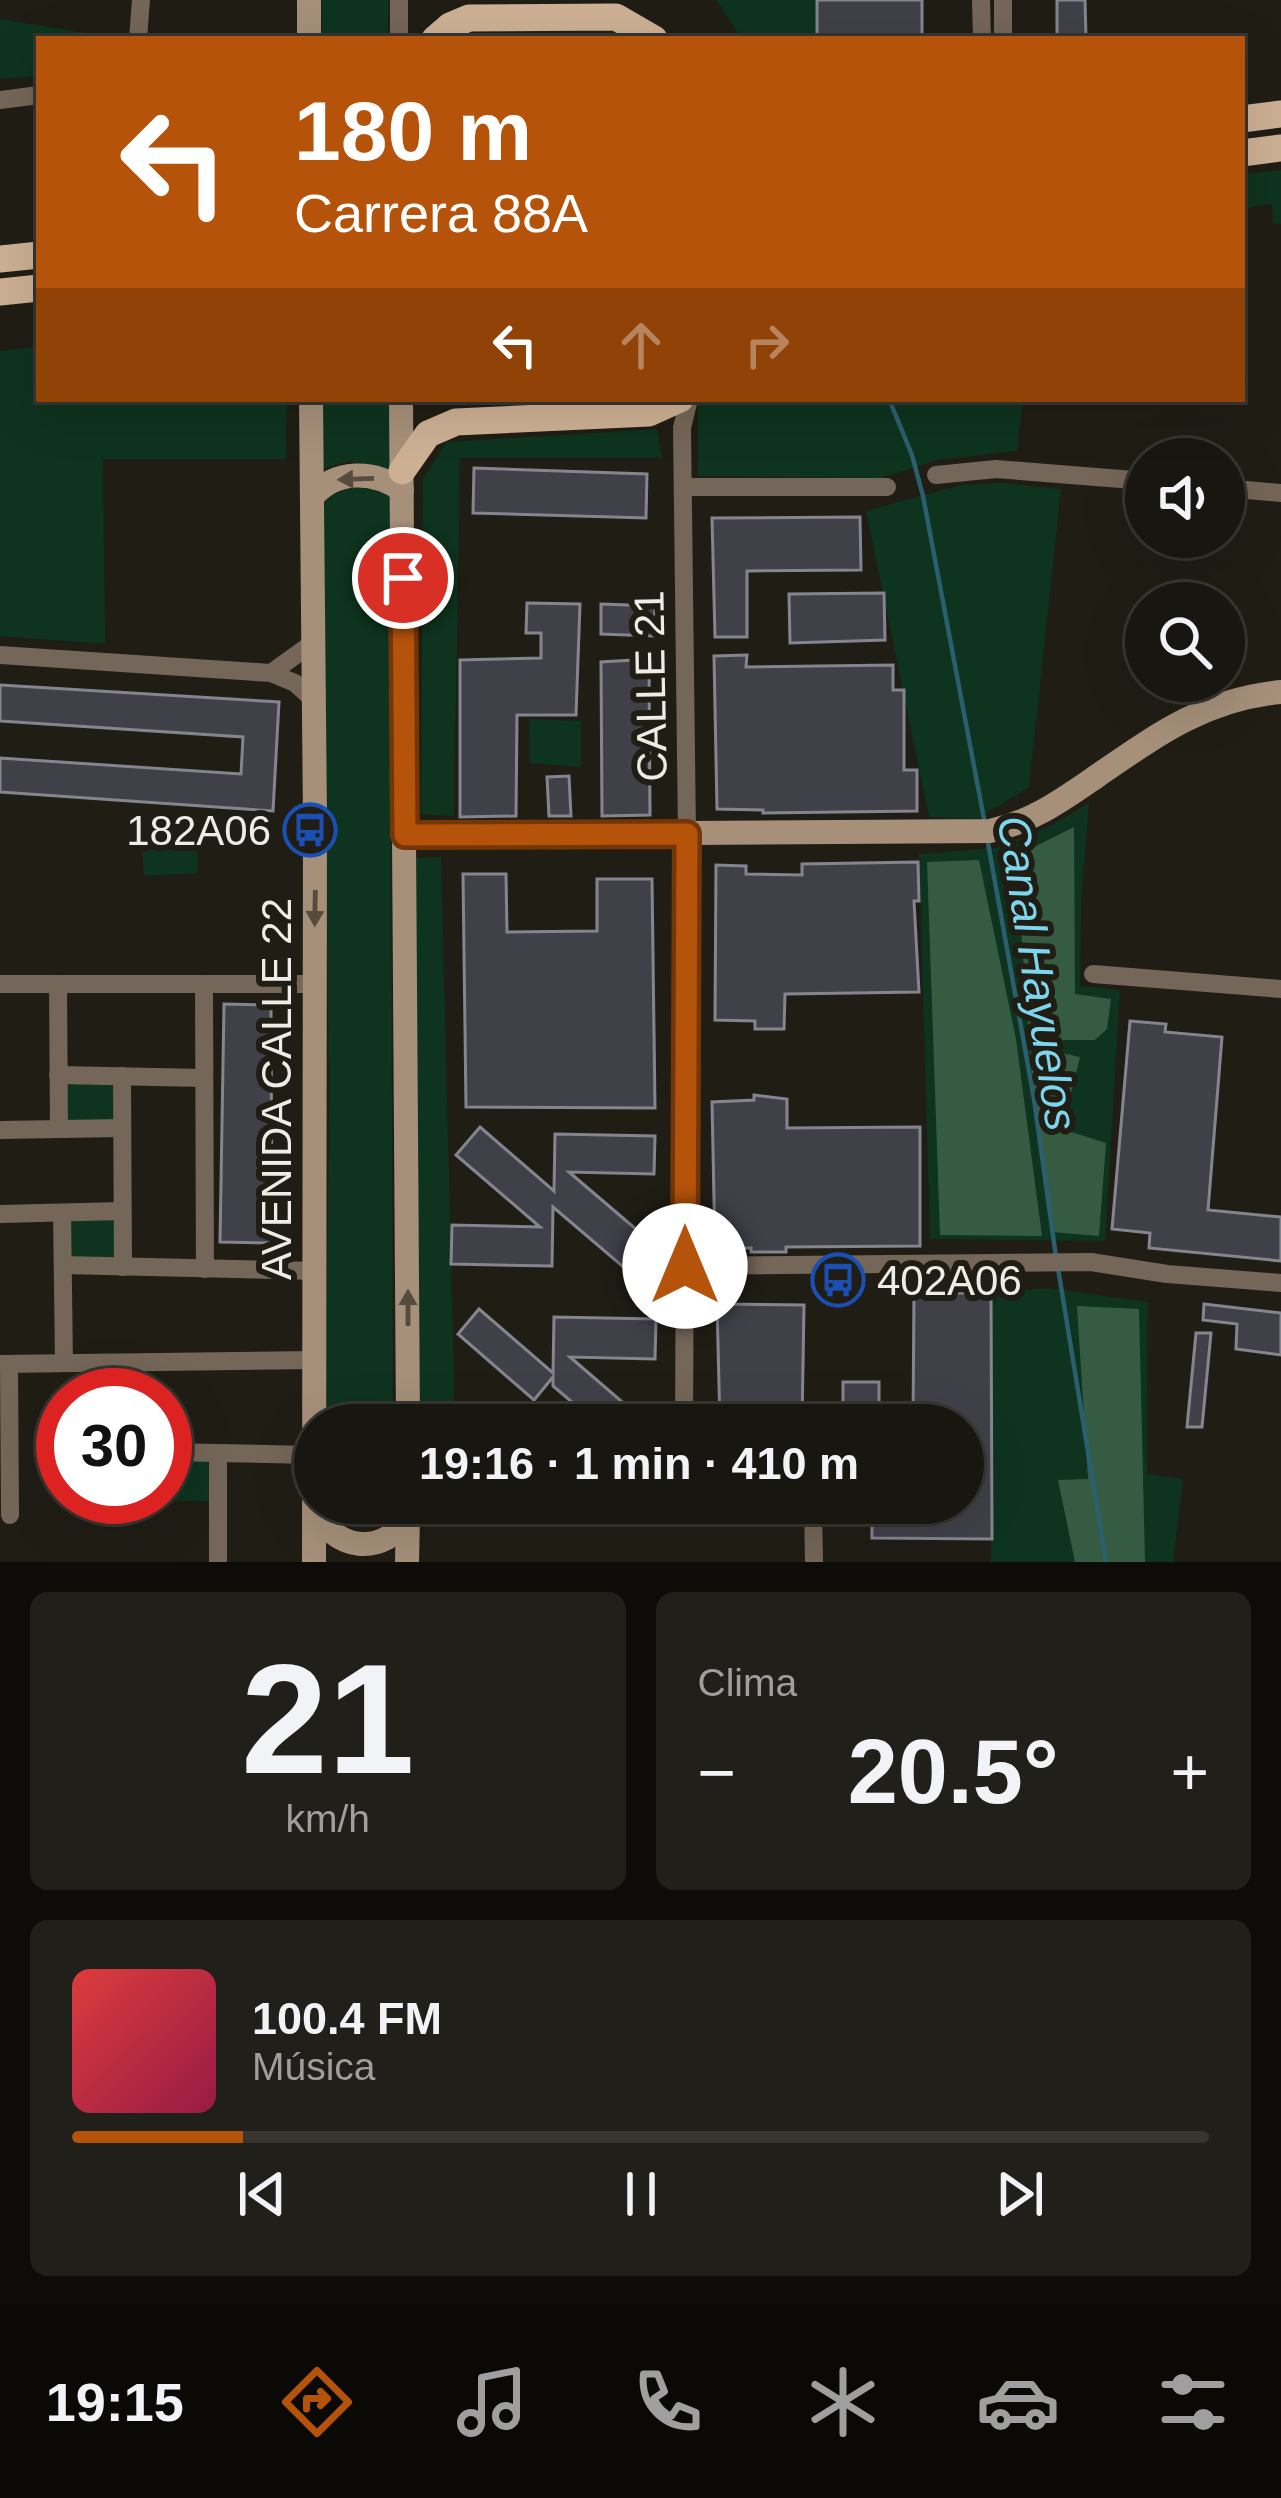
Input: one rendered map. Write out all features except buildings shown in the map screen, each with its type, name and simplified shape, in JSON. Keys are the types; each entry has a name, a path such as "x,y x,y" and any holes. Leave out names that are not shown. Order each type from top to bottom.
{"main road":[{"path":"309,0 309,36"},
{"path":"611,0 636,6 675,36"},
{"path":"438,36 469,18 592,17 616,17 649,36"},
{"path":"1245,119 1281,114"},
{"path":"1245,153 1281,148"},
{"path":"0,259 36,255"},
{"path":"0,292 36,288"},
{"name":"AVENIDA CALLE 22","path":"311,402 314,1404"},
{"path":"401,402 408,1404"},
{"path":"402,480 428,434 456,422 649,413 676,402"},
{"path":"312,497 329,482 355,475 402,480"},
{"path":"405,835 990,831 1026,822 1190,717 1244,695 1281,692"},
{"name":"AVENIDA CALLE 22","path":"314,1524 314,1562"},
{"path":"324,1524 328,1531 354,1545 387,1540 403,1524"},
{"path":"407,1562 408,1524"}],"street":[{"path":"138,36 141,0"},
{"path":"399,0 399,36"},
{"path":"981,0 982,36"},
{"path":"1003,0 1003,36"},
{"path":"0,100 36,95"},
{"name":"CALLE 21","path":"684,402 684,1404"},
{"path":"649,413 669,426 682,450"},
{"path":"937,475 995,469 1125,479"},
{"path":"684,487 887,487"},
{"path":"1245,490 1281,493"},
{"path":"272,673 314,642"},
{"path":"0,655 272,673 296,683 314,700"},
{"path":"1094,974 1281,989"},
{"path":"0,984 314,984"},
{"path":"58,984 59,1129"},
{"path":"204,984 205,1269"},
{"path":"58,1075 204,1078"},
{"path":"122,1076 123,1267"},
{"path":"0,1130 122,1128"},
{"path":"0,1214 122,1211"},
{"path":"62,1213 64,1363"},
{"path":"685,1266 1069,1262 1281,1283"},
{"path":"63,1265 316,1271"},
{"path":"10,1515 4,1364 314,1360"},
{"path":"192,1453 294,1455"},
{"path":"218,1453 218,1562"},
{"path":"813,1524 814,1562"}],"green space":[{"path":"322,0 388,0 388,36 322,36"},
{"path":"716,0 817,0 817,36 740,36"},
{"path":"0,19 106,36 36,36 36,76 0,79"},
{"path":"1281,170 1281,224 1273,223 1272,204 1245,208 1245,174"},
{"path":"36,347 36,402 287,402 286,459 103,459 105,644 0,636 0,351"},
{"path":"322,402 389,402 390,473 350,461 321,469"},
{"path":"1023,402 1017,451 938,460 881,478 698,476 698,403"},
{"path":"657,429 662,458 460,458 454,816 421,814 423,479 447,442"},
{"path":"1002,483 1061,489 1029,787 977,819 929,817 866,511 961,485"},
{"path":"353,487 390,491 393,1404 325,1404 329,1116 323,499"},
{"path":"529,719 581,721 581,767 530,763"},
{"path":"1089,803 1080,986 1120,990 1105,1241 930,1239 919,854 996,848 1050,826"},
{"path":"1074,827 1075,994 1111,999 1107,1029 1095,1040 1063,1040 1062,1053 1080,1057 1062,1129 1106,1143 1099,1236 1052,1232 1030,1056 1016,856"},
{"path":"196,839 198,873 144,876 142,841"},
{"path":"441,857 454,1404 419,1404 414,858"},
{"path":"979,860 1016,1039 1042,1236 940,1235 927,862"},
{"path":"62,1077 119,1079 119,1126 62,1124"},
{"path":"118,1216 119,1262 67,1263 67,1219"},
{"path":"1048,1288 1148,1302 1147,1474 1183,1479 1173,1562 991,1562 991,1293"},
{"path":"1077,1306 1139,1309 1145,1562 1075,1562 1058,1480 1088,1479"},
{"path":"192,1453 218,1453 218,1501 192,1501"}],"waterway":[{"name":"Canal Hayuelos","path":"890,402 923,496 984,819"},
{"name":"Canal Hayuelos","path":"988,843 1034,1099 1056,1257"},
{"name":"Canal Hayuelos","path":"1058,1268 1106,1562"}],"place":[{"name":"182A06","path":"310,830"},
{"name":"402A06","path":"838,1280"}],"route":[{"path":"403,578 405,835 687,834 685,1266"}]}
